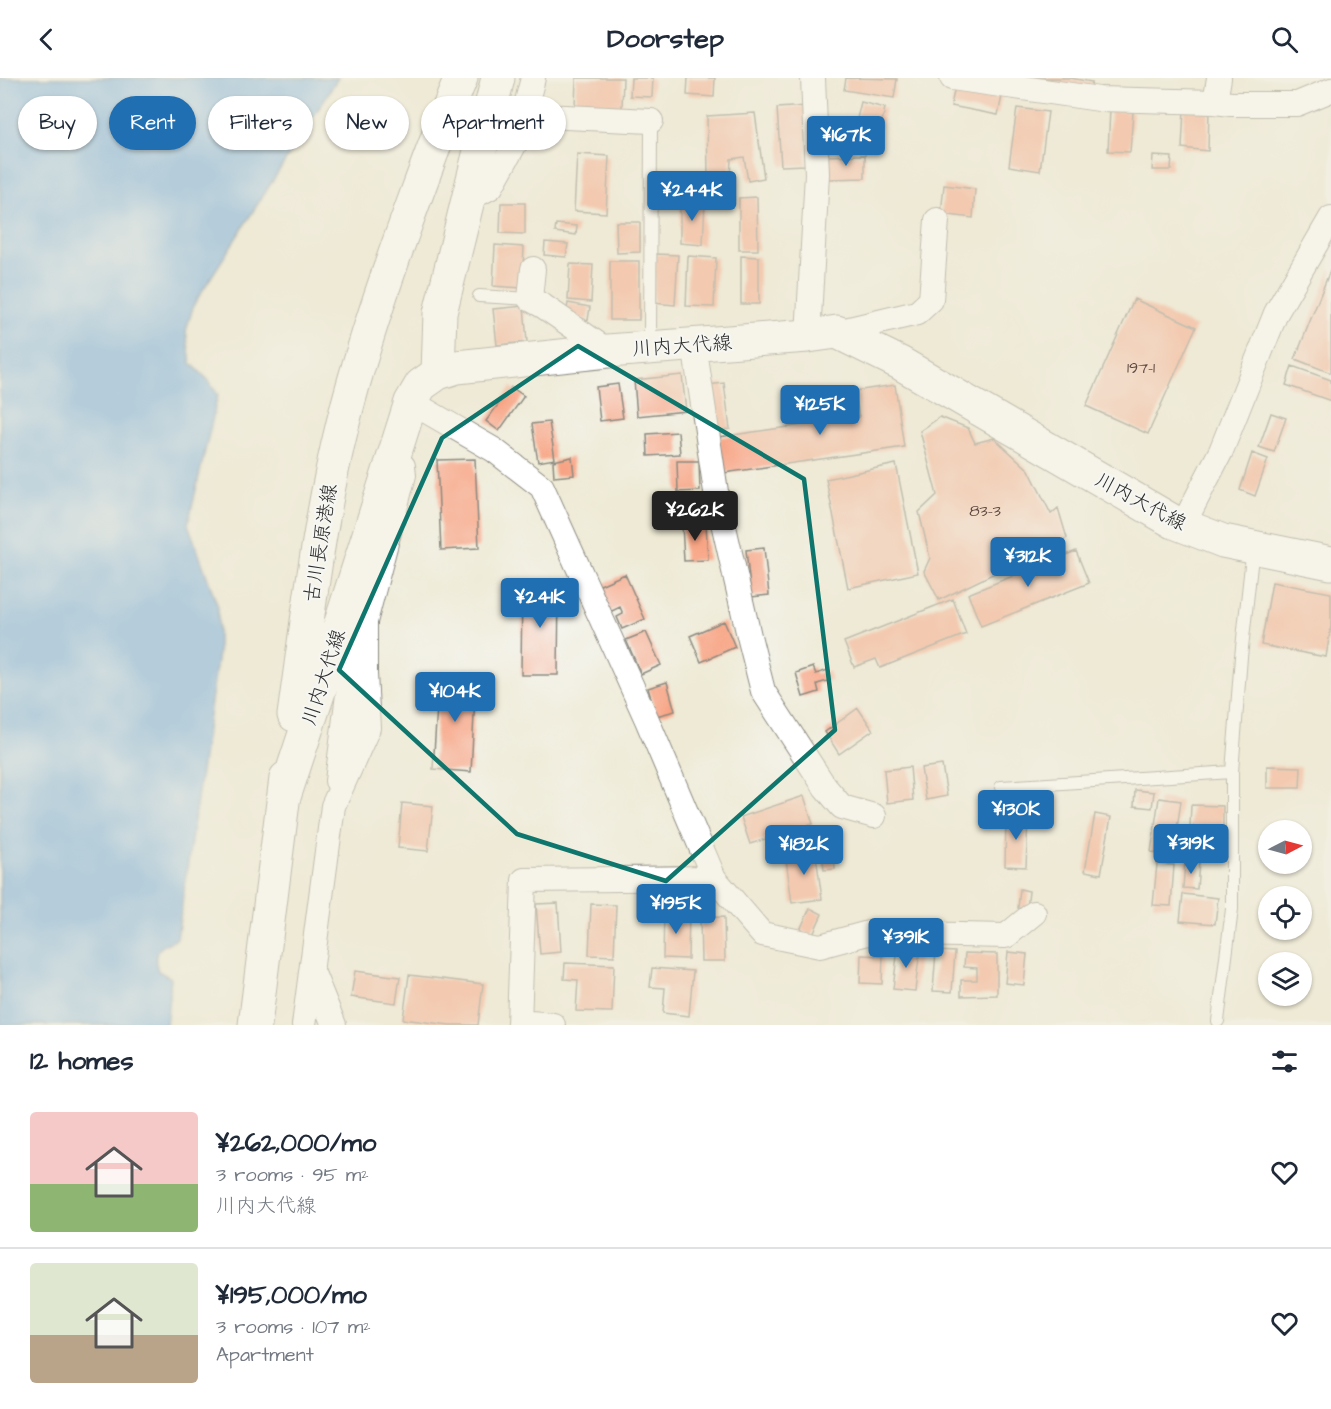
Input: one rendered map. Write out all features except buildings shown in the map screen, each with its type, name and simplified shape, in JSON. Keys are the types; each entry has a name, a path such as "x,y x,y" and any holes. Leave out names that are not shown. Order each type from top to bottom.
{"main road":[{"name":"古川長原港線","path":"255,1025 283,800 319,540 330,479 357,370 374,315 442,124 461,78"},
{"path":"438,372 440,314 498,78"},
{"name":"川内大代線","path":"283,800 411,402 421,385 438,372 457,367 608,351 823,334 900,363 1183,525 1223,541 1331,563"}],"street":[{"path":"528,96 533,78"},
{"path":"813,78 823,334 917,313 931,300 937,220"},
{"path":"952,78 1008,82 1099,99 1231,104 1297,105 1331,90"},
{"path":"1215,102 1219,78"},
{"path":"566,117 651,121"},
{"path":"469,199 491,187 511,150"},
{"path":"1183,525 1221,451 1276,313 1331,218"},
{"path":"534,269 530,299 608,351"},
{"path":"694,344 716,492 763,691 825,787 842,807 874,816"},
{"path":"411,402 494,450 542,487 647,720 714,878 762,934 820,946 868,933 1005,936 1034,913"},
{"path":"304,1025 333,806 368,728 365,622 404,475 401,436"},
{"path":"553,1025 519,1023 524,880 714,878"},
{"path":"312,970 334,1025"}],"lane":[{"path":"650,348 651,121"},
{"path":"479,296 530,299"},
{"path":"1218,1021 1232,909 1232,772 1253,547"},
{"path":"1001,787 1232,772"}],"highlighted area":[{"path":"578,346 804,479 835,730 666,881 517,834 339,670 442,438"}],"water":[{"path":"0,78 338,78 313,117 313,96 208,96 208,150 292,150 194,304 186,331 191,363 207,379 218,395 188,524 218,607 218,653 177,939 161,947 155,959 158,971 171,978 166,1025 0,1025"}]}
